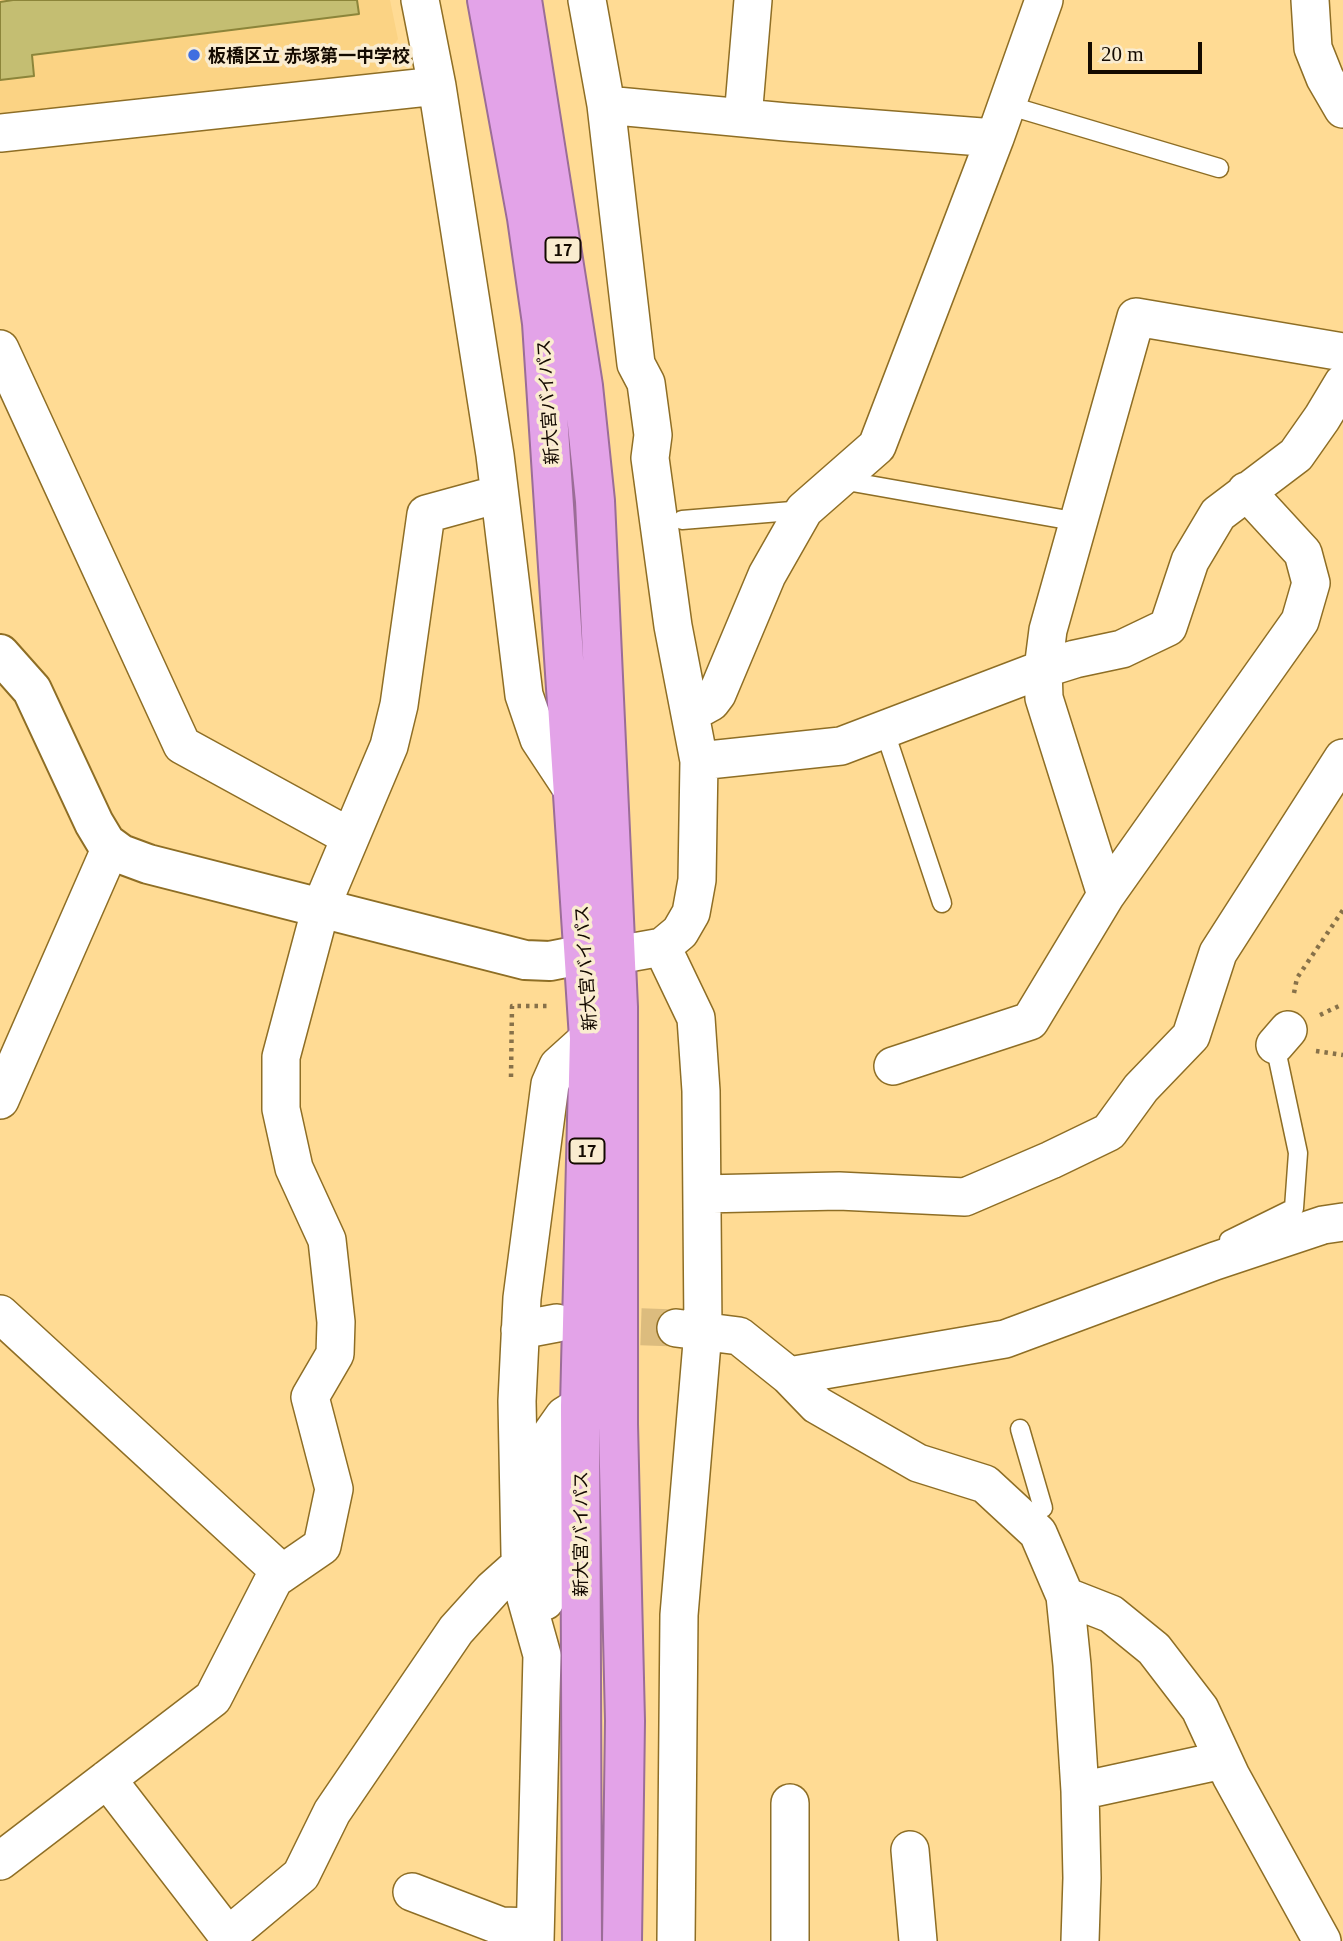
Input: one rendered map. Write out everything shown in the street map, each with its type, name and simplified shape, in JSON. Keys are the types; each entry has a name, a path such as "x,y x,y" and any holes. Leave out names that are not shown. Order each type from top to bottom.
{"highway":[{"name":"新大宮バイパス","path":"487,0 527,218 542,323 572,789 601,955 589,1038 580,1406 582,1941"},
{"name":"新大宮バイパス","path":"522,0 565,264 590,443 595,501 601,955 618,1424 625,1721 622,1941"}],"street":[{"path":"419,0 438,86 495,455 524,695 539,739 572,789"},
{"path":"0,654 32,690 94,823 106,843 121,854 148,864 525,960 550,961 601,955 662,947 672,941 687,923 694,902 698,869 699,761 673,626 650,458 653,435 646,383 636,364 606,105 587,0"},
{"path":"743,118 753,0"},
{"path":"691,713 711,702 718,694 767,575 804,510 877,446 1001,121 1044,0"},
{"path":"1310,0 1313,48 1325,78 1343,109"},
{"path":"0,133 438,86"},
{"path":"606,105 743,118 1001,121"},
{"path":"1106,895 1044,698 1043,670 1048,630 1136,317 1343,352"},
{"path":"0,349 182,744 350,837"},
{"path":"699,761 841,746 1043,670 1075,659 1122,649 1168,627 1190,561 1218,514 1296,454 1343,383"},
{"path":"893,1066 1030,1021 1106,895 1300,621 1311,583 1303,553 1246,491"},
{"path":"0,1861 213,1698 274,1578 322,1546 334,1489 310,1397 335,1354 336,1322 327,1240 294,1168 281,1109 281,1057 321,907 389,746 399,705 426,514 499,494"},
{"path":"702,1194 839,1191 965,1197 1109,1132 1141,1088 1192,1036 1218,953 1343,758"},
{"path":"0,1100 111,847"},
{"path":"662,947 696,1018 701,1091 702,1194 690,1330 679,1615 676,1941"},
{"path":"542,1655 526,1598 522,1564 517,1401 520,1330 525,1270 550,1084 558,1066 589,1038"},
{"path":"789,1376 1004,1339 1215,1261 1323,1225 1343,1222"},
{"path":"0,1314 282,1573"},
{"path":"520,1330 557,1323"},
{"path":"690,1330 739,1336 789,1376 817,1405 918,1463 985,1484 1046,1538 1065,1596 1072,1665 1080,1791 1080,1941"},
{"path":"412,1892 501,1926 535,1934 546,1579 545,1458 552,1433 564,1416 580,1406"},
{"path":"107,1779 227,1938 301,1875 332,1812 456,1630 492,1590 522,1564"},
{"path":"1065,1596 1111,1614 1154,1649 1200,1709 1223,1760 1322,1941"},
{"path":"1080,1791 1223,1760"},
{"path":"790,1803 790,1941"},
{"path":"910,1850 918,1941"}],"lane":[{"path":"1001,121 1219,169"},
{"path":"840,479 1079,522"},
{"path":"682,520 804,510"},
{"path":"884,729 942,903"},
{"path":"1215,1261 1219,1245 1294,1208 1298,1153 1281,1038"},
{"path":"1020,1429 1043,1508"}],"path":[{"path":"1281,1038 1297,978 1343,910"}],"shaded area":[{"name":"板橋区立 赤塚第一中学校","path":"0,0 390,0 398,39 377,72 0,118"}],"building":[{"path":"357,0 359,14 32,55 34,76 0,80 0,2"}],"tunnel":[{"path":"586,1325 676,1328"}],"place":[{"name":"板橋区立 赤塚第一中学校","path":"194,55"}]}
